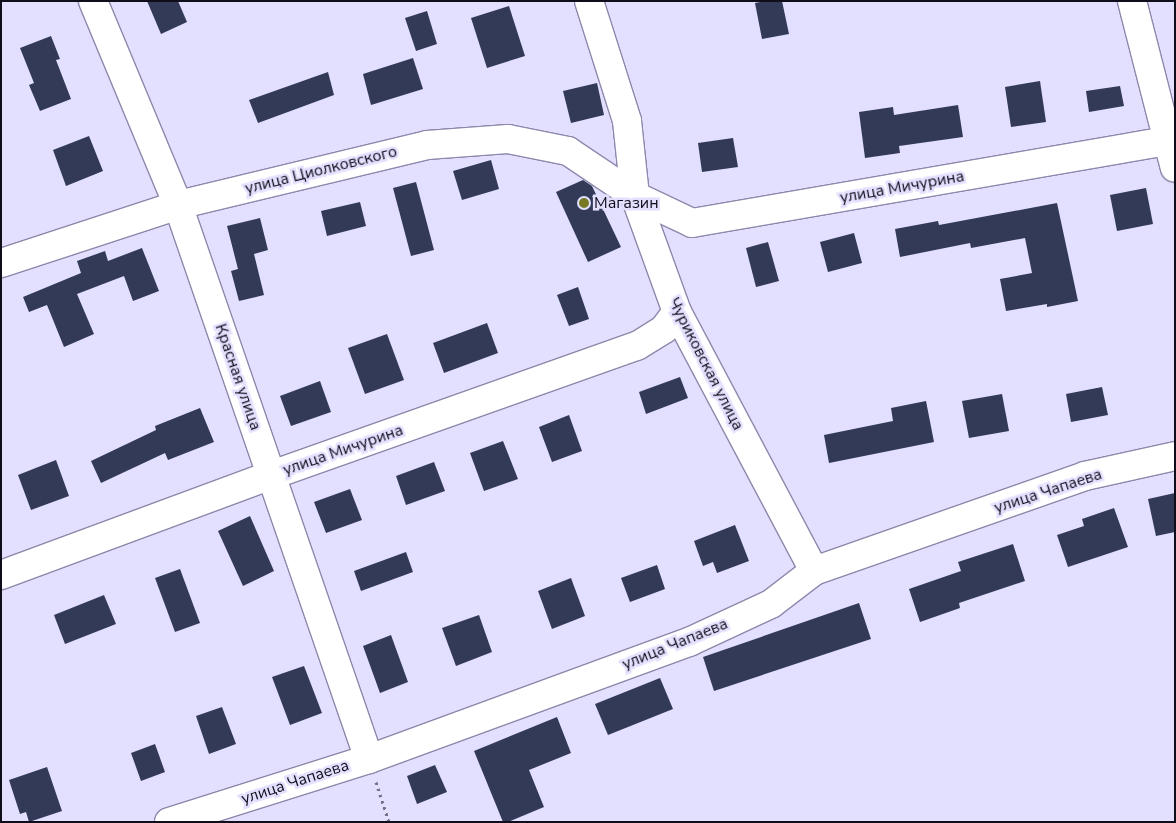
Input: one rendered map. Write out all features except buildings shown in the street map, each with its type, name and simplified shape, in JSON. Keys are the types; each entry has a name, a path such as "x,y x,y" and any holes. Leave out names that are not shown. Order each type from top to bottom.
{"street":[{"name":"Красная улица","path":"92,1 178,205 369,758"},
{"name":"Чуриковская улица","path":"589,1 627,121 635,196 677,312 814,571"},
{"path":"1132,1 1172,141 1175,168"},
{"name":"улица Циолковского","path":"1,263 178,205 427,145 508,139 568,151 635,196"},
{"name":"улица Мичурина","path":"635,196 692,223 1172,141"},
{"name":"улица Мичурина","path":"1,575 272,475 637,346 664,329 677,312"},
{"name":"улица Чапаева","path":"169,822 369,758 689,642 771,604 814,571 1085,476 1175,456"}],"path":[{"path":"369,758 389,822"}],"place":[{"name":"Магазин","path":"584,203"}]}
